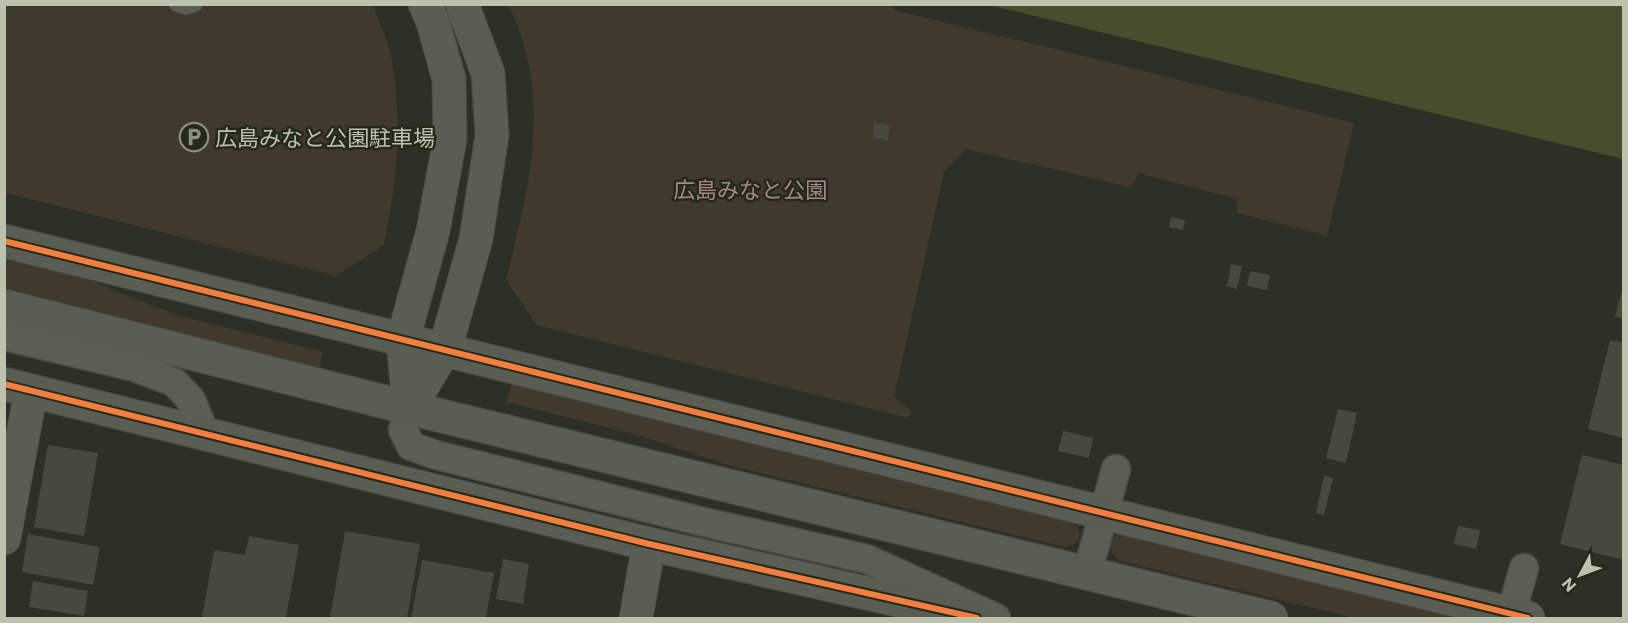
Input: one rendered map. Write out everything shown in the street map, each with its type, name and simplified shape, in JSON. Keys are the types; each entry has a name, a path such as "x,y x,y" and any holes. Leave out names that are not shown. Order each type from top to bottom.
{"street":[{"path":"409,408 403,339 433,231 450,139 449,78 433,22 425,4"},
{"path":"462,4 488,73 492,135 476,239 445,349 409,408 403,430 411,446 708,523 867,559 996,618"},
{"path":"4,241 1516,617 1524,568"},
{"path":"4,306 409,408 1271,618"},
{"path":"4,336 134,368 174,382 191,400 205,434"},
{"path":"4,538 18,388 649,544 977,618"},
{"path":"1087,573 1116,469"},
{"path":"636,618 649,544"}],"lane":[{"path":"177,4 186,7 195,4"}],"green space":[{"name":"広島みなと公園駐車場","path":"5,5 373,5 391,54 397,108 395,176 384,245 336,276 5,193"},
{"name":"広島みなと公園","path":"509,5 892,5 895,10 1354,123 1327,236 1237,213 1237,199 1139,173 1131,187 966,149 944,172 894,397 911,411 909,418 537,325 506,280 529,174 534,120 529,66 521,35"},
{"path":"4,257 74,274 179,316 323,352 319,368 5,288"},
{"path":"512,383 1070,522 1077,526 1080,533 1075,543 1064,547 731,466 640,436 506,402"},
{"path":"1122,532 1461,618 1354,618 1119,561 1112,553 1110,545 1113,538"}],"shaded area":[{"path":"989,5 1623,5 1623,159"}],"building":[{"path":"874,123 890,125 888,140 873,137"},
{"path":"1171,217 1185,220 1183,230 1169,227"},
{"path":"1231,264 1242,266 1237,289 1227,286"},
{"path":"1250,271 1270,275 1267,290 1247,286"},
{"path":"1624,286 1624,319 1615,317"},
{"path":"1610,340 1624,343 1624,438 1588,429"},
{"path":"1338,409 1357,413 1346,463 1326,458"},
{"path":"1063,431 1093,438 1089,458 1058,451"},
{"path":"48,445 98,453 84,536 34,527"},
{"path":"1582,455 1624,465 1624,560 1560,544"},
{"path":"1324,476 1333,478 1324,515 1316,513"},
{"path":"1458,526 1480,530 1476,549 1454,544"},
{"path":"345,531 420,544 407,618 330,618"},
{"path":"28,534 100,547 93,585 22,572"},
{"path":"249,536 299,545 286,618 202,618 214,550 245,555"},
{"path":"503,559 529,564 523,604 496,599"},
{"path":"422,560 494,573 486,618 411,618"},
{"path":"33,581 88,591 84,616 29,607"}],"cycle path":[{"path":"4,241 1528,618"},
{"path":"4,384 649,544 977,618"}],"place":[{"name":"広島みなと公園駐車場","path":"194,137"}]}
